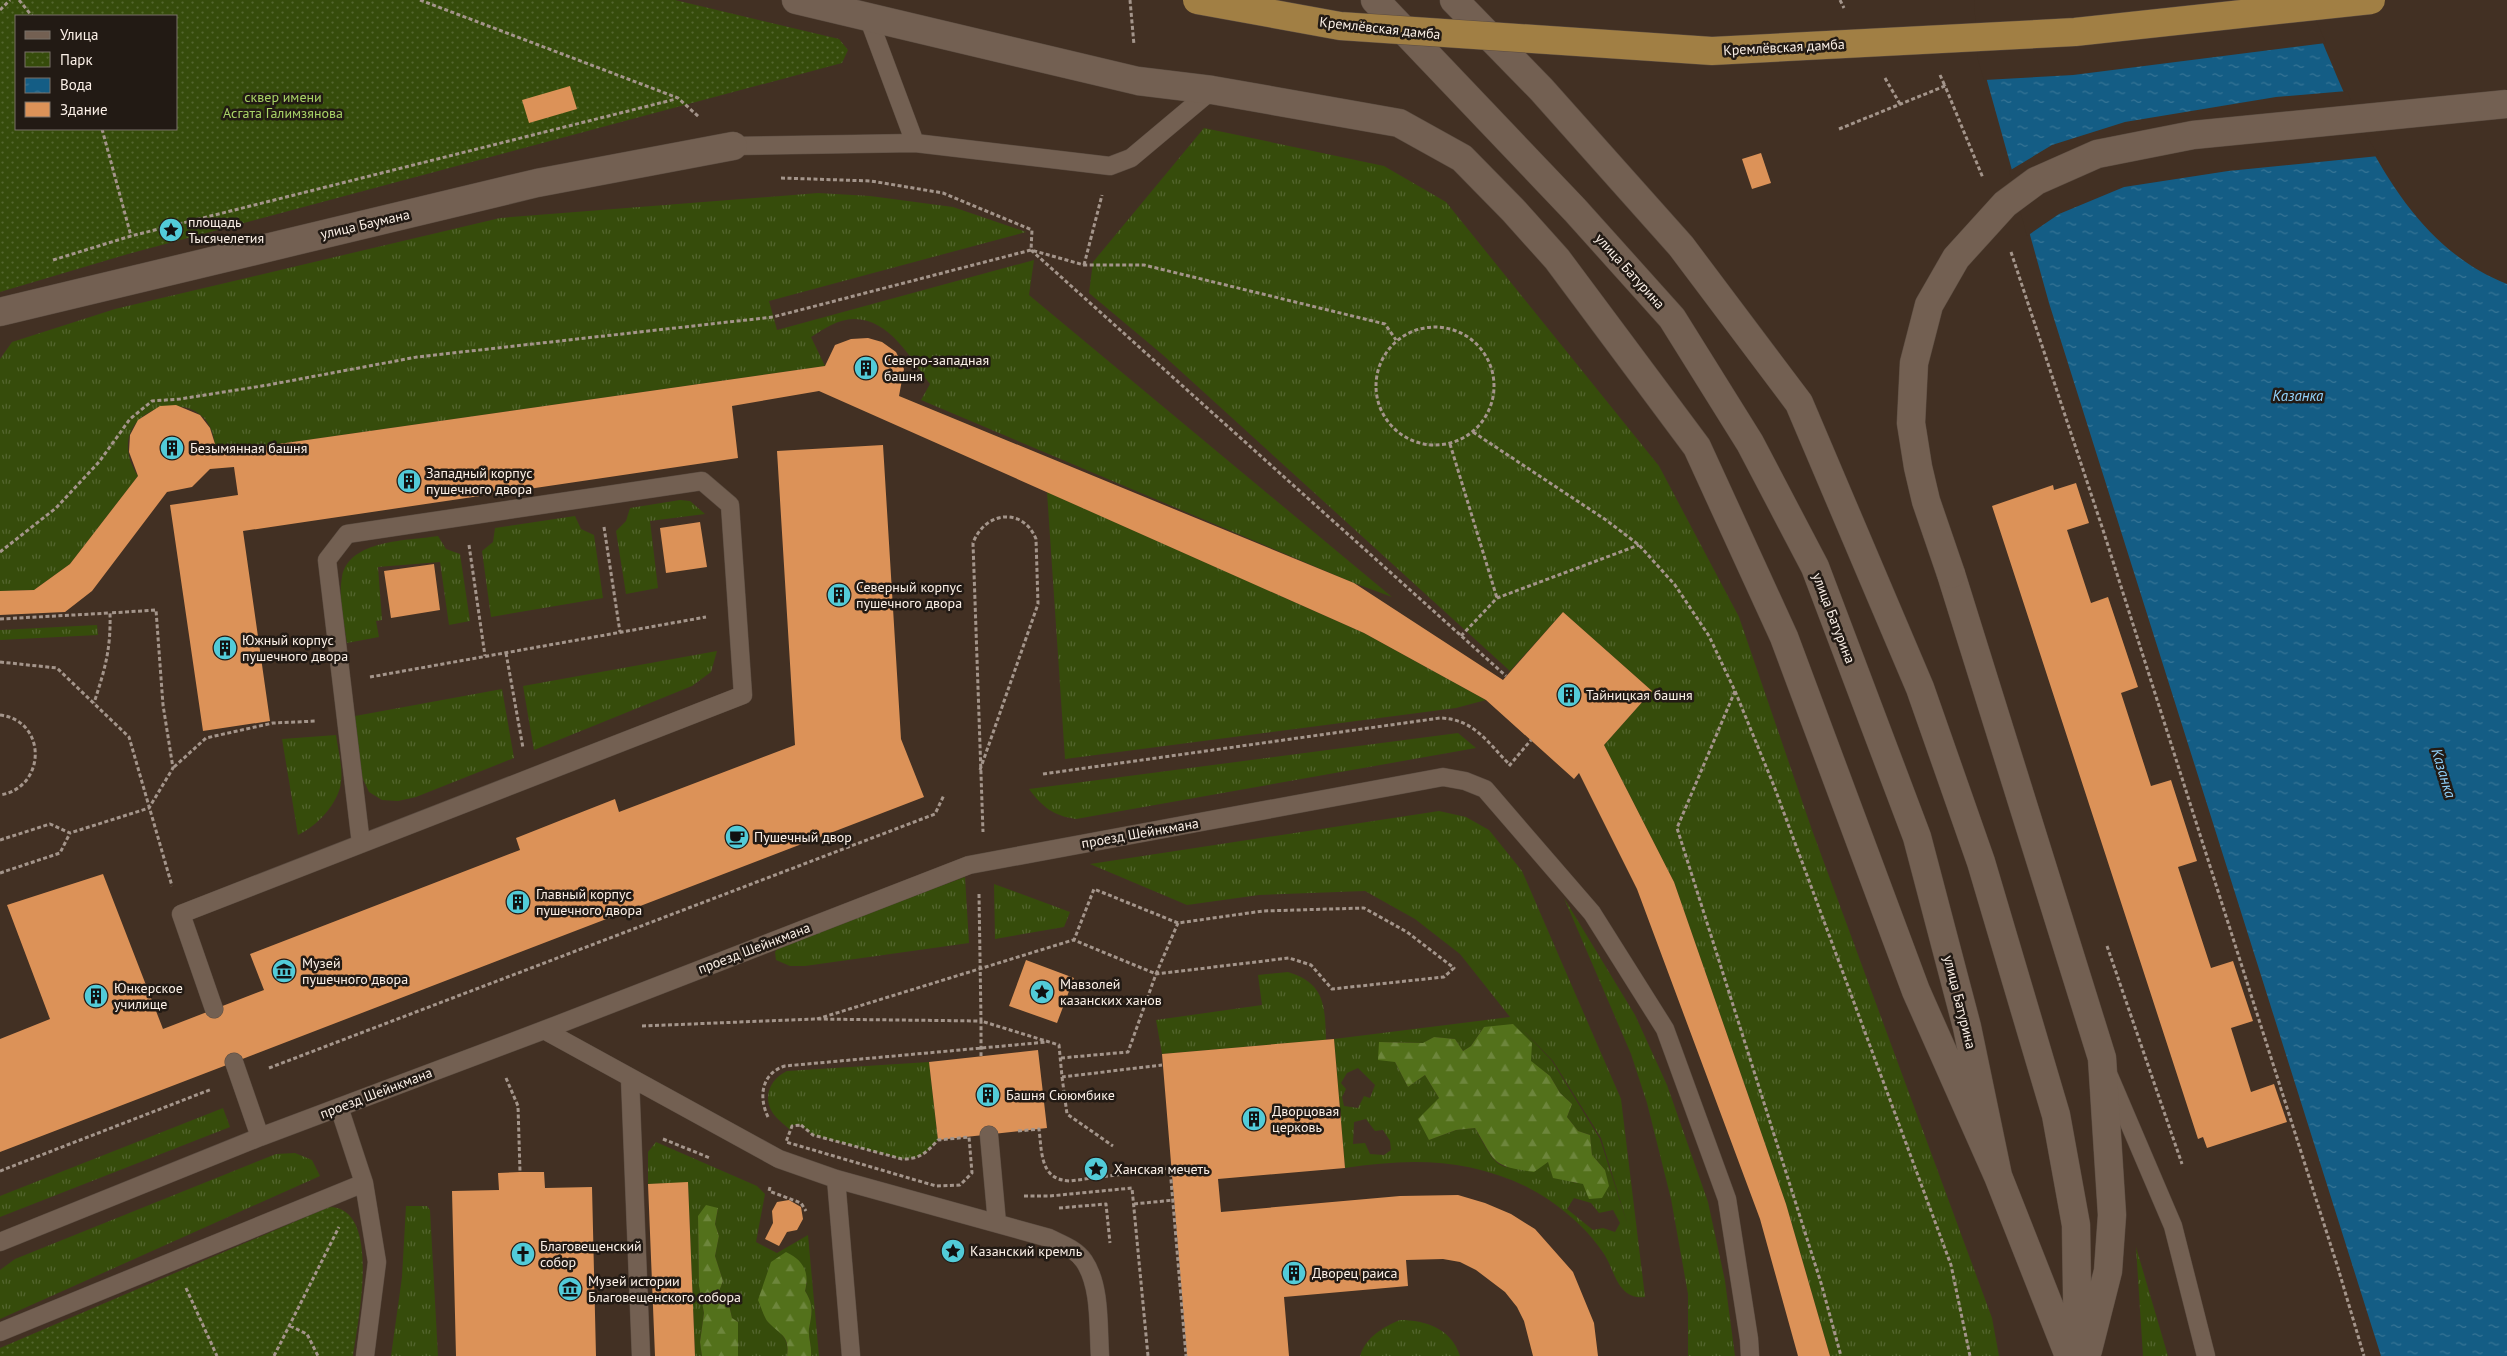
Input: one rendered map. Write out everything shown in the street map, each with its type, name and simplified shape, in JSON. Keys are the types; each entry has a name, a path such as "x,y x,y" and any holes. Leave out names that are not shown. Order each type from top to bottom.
{"main road":[{"path":"796,0 1138,81 1212,90 1399,123 1462,158 1514,210 1557,259 1697,448 1784,637 1916,991 1998,1176"},
{"name":"Кремлёвская дамба","path":"1198,0 1340,26 1712,51 2075,32 2372,0"},
{"name":"улица Батурина","path":"1375,0 1575,210 1672,318 1750,443 1815,567 1917,837 1967,1027 1998,1176 2069,1356"},
{"path":"1454,0 1541,89 1682,246 1799,403 1920,688 1981,862 2056,1115 2076,1225 2078,1356"},
{"path":"2086,1356 2108,1271 2112,1215 2102,1058 1951,574 1926,501 1918,467 1912,423 1914,363 1930,305 1956,258 2005,204 2036,181 2097,154 2193,135 2507,104"},
{"name":"улица Баумана","path":"0,312 537,183 733,146"}],"lane":[{"path":"868,17 915,143"},
{"path":"733,146 915,143 1110,166 1131,158 1212,90"},
{"path":"214,1009 181,914 361,844 528,779 742,695 730,505 702,481 347,534 327,560 361,844"},
{"name":"проезд Шейнкмана","path":"0,1242 260,1137 544,1030 969,865 1442,777 1465,781 1486,790 1592,913 1665,1029 1726,1199 1749,1338 1750,1356"},
{"path":"544,1030 779,1159 836,1179 1049,1238 1069,1247 1084,1261 1091,1275 1095,1294 1100,1356"},
{"path":"2102,1058 2173,1226 2206,1356"},
{"path":"236,1070 260,1137"},
{"path":"630,1078 641,1356"},
{"path":"339,1107 364,1183 377,1262 365,1356"},
{"path":"989,1135 997,1224"},
{"path":"836,1179 851,1356"},
{"path":"0,1332 364,1183"}],"path":[{"path":"0,10 10,0"},
{"path":"19,0 31,15"},
{"path":"420,0 678,98 733,146"},
{"path":"1839,128 1945,86 1984,182"},
{"path":"47,262 131,236 678,98"},
{"path":"102,130 131,236"},
{"path":"775,178 871,181 943,194 1032,230 1031,250"},
{"path":"2009,244 2109,549 2338,1268 2364,1356"},
{"path":"1031,250 1506,676"},
{"path":"0,552 56,508 100,462 130,419 152,401 180,399 268,385 417,357 773,317 1031,250 1084,265 1144,265 1385,324 1396,340"},
{"path":"1427,327 1444,327 1460,332 1486,354 1492,370 1494,387 1492,404 1484,419 1473,432 1450,444 1432,446 1414,443 1398,434 1386,421 1378,406 1375,388 1377,370 1384,354 1396,340 1410,331 1427,327"},
{"path":"1473,432 1606,520 1639,545 1675,585 1709,636 1735,691 1774,786 1951,1265 1970,1356"},
{"path":"1450,444 1497,598"},
{"path":"599,496 620,632"},
{"path":"465,517 485,656"},
{"path":"980,770 1038,604 1036,539 1026,523 1005,517 988,521 977,532 972,544 982,863 980,969 982,1056"},
{"path":"1460,636 1497,598 1639,545"},
{"path":"0,619 156,610 163,705 173,768"},
{"path":"342,682 736,611"},
{"path":"94,703 108,658 111,635 110,613"},
{"path":"506,653 528,779"},
{"path":"0,662 57,668 129,737 181,914"},
{"path":"1735,691 1677,828 1821,1283 1841,1356"},
{"path":"0,715 19,722 28,730 35,743 37,757 34,770 26,782 15,791 0,795"},
{"path":"1043,774 1440,718 1456,718 1471,725 1510,765 1531,740"},
{"path":"0,840 50,824 70,833 149,808 173,768 206,738 273,724 346,719"},
{"path":"270,1067 935,814 944,795"},
{"path":"0,873 60,853 70,833"},
{"path":"814,1020 1074,940 1156,974 1289,958 1311,965 1332,989 1444,977 1454,968 1407,932 1364,908 1263,911 1178,923 1094,889 1074,940"},
{"path":"1060,1058 1128,1052 1156,974 1178,923"},
{"path":"634,1027 814,1020 981,1021 1059,1045 1067,1114 1113,1146"},
{"path":"769,1120 763,1104 763,1089 767,1078 779,1068 1048,1042"},
{"path":"495,1048 518,1106 520,1172"},
{"path":"1062,1077 1162,1065"},
{"path":"0,1171 236,1070"},
{"path":"801,1125 813,1135 902,1159 915,1159 925,1155 938,1140 970,1137 972,1173 960,1184 936,1186 786,1142 788,1134 792,1126 801,1125"},
{"path":"1011,1132 1039,1129 1043,1164 1049,1174 1061,1180 1070,1181 1170,1168 1186,1356"},
{"path":"783,1131 788,1134"},
{"path":"274,1356 364,1183"},
{"path":"1134,1204 1174,1200"},
{"path":"173,1261 216,1356"},
{"path":"290,1326 307,1334 318,1356"}],"green space":[{"name":"сквер имени Асгата Галимзянова","path":"0,0 675,0 839,39 848,50 842,63 128,254 0,292"},
{"path":"1204,128 1384,166 1446,202 1659,466 1739,617 1812,830 1992,1318 1999,1356 1830,1356 1786,1204 1674,882 1604,745 1652,691 1563,612 1510,671 1163,355 1089,293 1093,262"},
{"path":"818,193 870,196 953,207 1026,232 769,301 777,330 1034,260 1029,295 1392,597 1354,583 921,400 930,384 907,352 889,333 878,326 867,321 854,319 837,323 811,337 825,366 215,453 211,428 198,413 180,406 160,408 143,416 131,431 128,451 138,476 70,564 34,590 0,591 0,359 12,342 115,309 500,218"},
{"path":"1047,492 1364,633 1486,700 1456,708 1065,759"},
{"path":"680,500 690,501 705,514 650,521 658,588 626,594 616,531 626,521 630,508"},
{"path":"575,516 581,529 594,535 603,598 491,617 482,551 493,542 495,528"},
{"path":"438,536 446,549 460,554 470,621 449,625 440,562 378,567 382,620 376,621 379,637 347,643 342,610 341,585 347,565 356,555 381,544"},
{"path":"97,625 98,635 0,640 0,630"},
{"path":"717,651 711,672 692,686 534,750 523,686"},
{"path":"502,689 514,758 416,797 398,801 382,800 369,792 362,777 355,716"},
{"path":"1458,733 1476,748 1076,819 1061,816 1049,810 1029,789"},
{"path":"336,735 341,782 336,798 319,820 298,835 282,739"},
{"path":"1439,811 1466,817 1489,830 1522,871 1621,1099 1645,1297 1633,1296 1623,1289 1597,1244 1570,1216 1538,1193 1505,1177 1483,1170 1438,1163 1392,1163 1345,1168 1334,1039 1510,1017 1460,954 1415,919 1365,891 1259,895 1187,905 1090,864","holes":["1484,1027 1550,1076 1560,1093 1572,1104 1567,1117 1578,1131 1590,1135 1592,1155 1605,1170 1580,1183 1569,1180 1548,1162 1519,1167 1502,1166 1490,1154 1475,1128 1456,1130 1429,1140 1439,1098 1425,1075 1408,1087 1395,1062 1379,1042 1424,1043 1434,1037 1455,1039 1463,1051 1471,1046","1522,1029 1553,1061 1601,1138 1628,1226 1600,1139 1552,1061","1358,1068 1375,1085 1370,1098 1364,1096 1358,1108 1344,1106 1342,1097 1346,1089 1341,1083 1347,1073","1366,1119 1375,1131 1383,1130 1390,1141 1391,1150 1384,1155 1370,1154 1365,1143 1353,1144 1354,1122","1574,1198 1591,1203 1599,1213 1613,1210 1620,1223 1615,1232 1603,1228 1593,1230 1567,1209"]},
{"path":"965,877 969,943 805,966 790,966 776,960 775,952 780,945"},
{"path":"994,884 1070,912 1064,927 995,939"},
{"path":"1564,898 1635,1015 1667,1085 1708,1202 1725,1281 1735,1356 1688,1356 1688,1294 1671,1199 1647,1103 1631,1054"},
{"path":"1288,972 1309,982 1316,989 1323,1006 1326,1040 1162,1054 1156,1020 1262,1005 1258,975"},
{"path":"1513,1024 1532,1043 1531,1061 1550,1076 1560,1093 1572,1104 1567,1117 1578,1131 1590,1135 1592,1155 1605,1170 1609,1186 1602,1198 1589,1199 1583,1184 1553,1178 1548,1162 1534,1172 1502,1165 1492,1156 1475,1128 1456,1130 1429,1140 1418,1119 1439,1098 1425,1075 1408,1087 1395,1062 1378,1060 1379,1042 1423,1043 1434,1037 1455,1039 1463,1051 1471,1046 1484,1027"},
{"path":"929,1062 938,1140 926,1152 914,1158 902,1159 813,1135 801,1125 792,1125 790,1130 775,1116 769,1104 770,1087 777,1078 787,1071"},
{"path":"223,1108 230,1127 0,1217 0,1196"},
{"path":"656,1142 757,1186 765,1194 756,1242 777,1253 808,1235 819,1356 811,1356 809,1332 812,1309 805,1291 807,1282 768,1322 783,1336 788,1350 787,1356 738,1356 738,1322 732,1318 728,1301 718,1294 723,1281 715,1256 719,1236 715,1224 718,1209 698,1216 699,1286 704,1313 700,1341 702,1356 695,1356 688,1183 648,1184 648,1152"},
{"path":"295,1153 312,1160 320,1176 0,1319 0,1270 15,1259 276,1154"},
{"path":"706,1205 718,1208 715,1224 719,1236 715,1256 723,1281 718,1294 728,1301 732,1318 738,1322 738,1356 702,1356 700,1342 704,1313 699,1286 698,1216"},
{"path":"406,1206 427,1206 430,1210 438,1356 391,1356 402,1277"},
{"path":"329,1207 346,1212 356,1226 361,1246 363,1270 359,1320 353,1356 0,1356 0,1348"},
{"path":"2136,1247 2168,1356 2143,1356"},
{"path":"786,1252 801,1263 806,1272 805,1291 812,1309 809,1332 811,1356 787,1356 788,1349 785,1339 768,1322 758,1300 771,1262"},
{"path":"1400,1320 1410,1320 1437,1328 1451,1339 1460,1356 1360,1356 1366,1343 1371,1338 1387,1326"}],"water":[{"name":"Казанка","path":"2305,0 2358,124 2380,164 2405,202 2434,236 2468,263 2507,284 2507,1356 2381,1356 2049,303 1981,59"}],"pier":[{"path":"1974,0 2307,0 2326,43 2073,75 1984,80 1978,60"},
{"path":"2347,91 2364,132 2379,156 2228,171 2124,187 2059,214 2027,236 2009,171 2052,145 2125,122 2276,97"}],"building":[{"path":"570,86 577,109 529,123 522,100"},
{"path":"1761,153 1771,183 1752,189 1742,159"},
{"path":"868,338 882,342 896,352 904,369 899,396 1354,583 1503,680 1563,612 1652,691 1604,745 1674,882 1786,1204 1830,1356 1798,1356 1760,1219 1637,889 1579,773 1574,779 1486,700 1364,633 819,391 732,406 738,458 243,531 270,721 203,731 170,505 238,495 234,467 210,469 192,487 167,492 92,591 65,612 0,615 0,591 34,590 70,564 138,476 129,452 130,435 138,420 160,406 176,405 200,415 210,428 215,444 215,453 825,366 835,345 851,339"},
{"path":"883,445 901,739 924,797 0,1152 0,1039 50,1019 7,905 103,874 163,1029 264,990 250,954 520,850 516,838 615,799 619,812 795,745 777,451"},
{"path":"2076,483 2089,523 2067,530 2091,603 2108,597 2138,687 2121,693 2151,786 2171,780 2197,861 2178,867 2211,968 2233,961 2253,1021 2231,1028 2251,1092 2274,1084 2287,1122 2207,1148 2203,1137 2198,1139 1992,506 2053,485 2054,490"},
{"path":"700,522 707,567 666,573 660,528"},
{"path":"434,564 440,610 391,618 384,571"},
{"path":"1026,960 1074,978 1057,1023 1009,1006"},
{"path":"1334,1039 1345,1168 1218,1179 1221,1212 1400,1196 1458,1195 1485,1203 1511,1214 1535,1229 1573,1272 1594,1323 1598,1356 1533,1356 1524,1321 1517,1307 1505,1292 1476,1270 1460,1262 1443,1259 1406,1260 1408,1286 1284,1297 1289,1356 1187,1356 1162,1054"},
{"name":"Башня Сююмбике","path":"1038,1050 1047,1128 938,1140 929,1062"},
{"name":"Благовещенский собор","path":"544,1172 545,1188 592,1187 596,1356 456,1356 452,1191 499,1190 498,1173"},
{"path":"688,1182 695,1356 655,1356 648,1184"},
{"path":"789,1200 801,1207 803,1219 797,1230 787,1232 779,1246 765,1239 773,1223 772,1211 777,1202"}],"place":[{"name":"площадь Тысячелетия","path":"171,230"},
{"name":"Северо-западная башня","path":"866,368"},
{"name":"Безымянная башня","path":"172,448"},
{"name":"Западный корпус пушечного двора","path":"409,481"},
{"name":"Северный корпус пушечного двора","path":"839,595"},
{"name":"Южный корпус пушечного двора","path":"225,648"},
{"name":"Тайницкая башня","path":"1569,695"},
{"name":"Пушечный двор","path":"737,837"},
{"name":"Главный корпус пушечного двора","path":"518,902"},
{"name":"Музей пушечного двора","path":"284,971"},
{"name":"Мавзолей казанских ханов","path":"1042,992"},
{"name":"Юнкерское училище","path":"96,996"},
{"name":"Башня Сююмбике","path":"988,1095"},
{"name":"Дворцовая церковь","path":"1254,1119"},
{"name":"Ханская мечеть","path":"1096,1169"},
{"name":"Казанский кремль","path":"953,1251"},
{"name":"Благовещенский собор","path":"523,1254"},
{"name":"Дворец раиса","path":"1294,1273"},
{"name":"Музей истории Благовещенского собора","path":"570,1289"}]}
